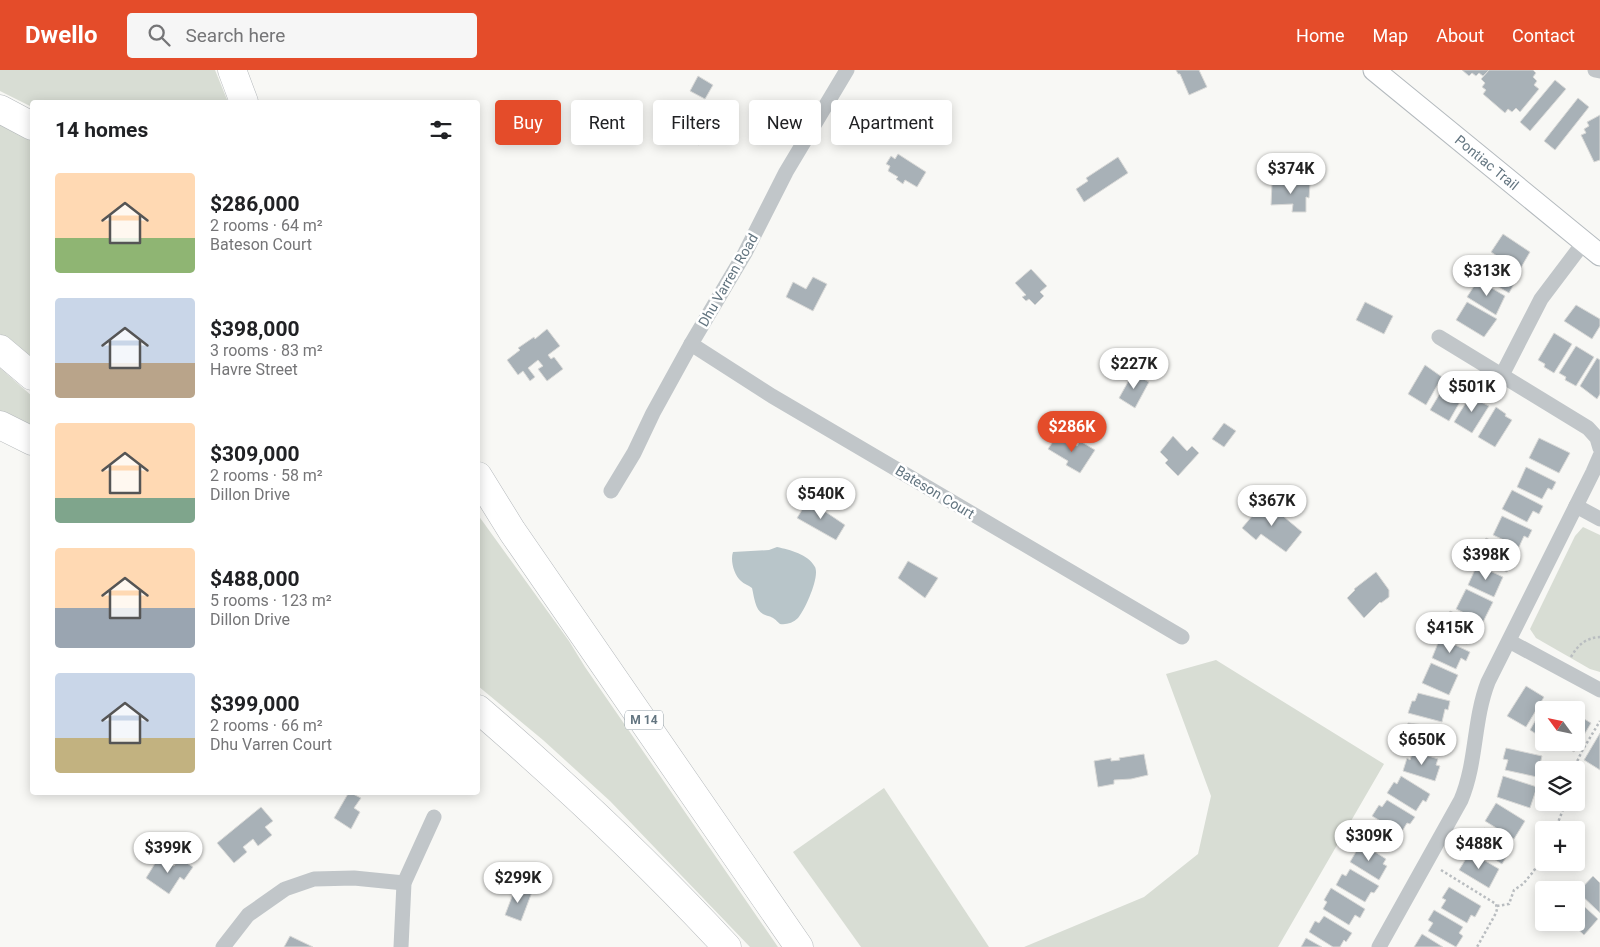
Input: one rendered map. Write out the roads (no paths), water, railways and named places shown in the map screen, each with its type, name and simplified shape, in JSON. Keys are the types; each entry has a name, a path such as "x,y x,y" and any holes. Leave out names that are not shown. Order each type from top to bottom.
{"highway":[{"path":"232,70 243,100"},
{"path":"0,109 30,125"},
{"path":"0,349 30,374"},
{"path":"0,425 30,440"},
{"name":"M 14","path":"480,479 512,531 799,947"},
{"path":"480,492 512,531"},
{"path":"480,711 547,769 622,839 692,908 728,947"}],"main road":[{"name":"Pontiac Trail","path":"1374,70 1592,249"}],"street":[{"name":"Dhu Varren Road","path":"611,491 634,453 690,344 744,253 786,172 846,70"},
{"path":"1595,70 1600,71"},
{"path":"1502,375 1541,299 1592,249"},
{"path":"1439,337 1588,428 1597,438 1600,448"},
{"name":"Bateson Court","path":"690,344 772,396 1182,637"},
{"path":"1379,947 1463,795 1472,763 1480,704 1488,682 1600,456"},
{"path":"1576,506 1600,520"},
{"path":"1508,642 1600,690"},
{"path":"401,947 404,883 434,817"},
{"path":"223,947 248,915 285,888 324,879 354,878 404,883"}]}
